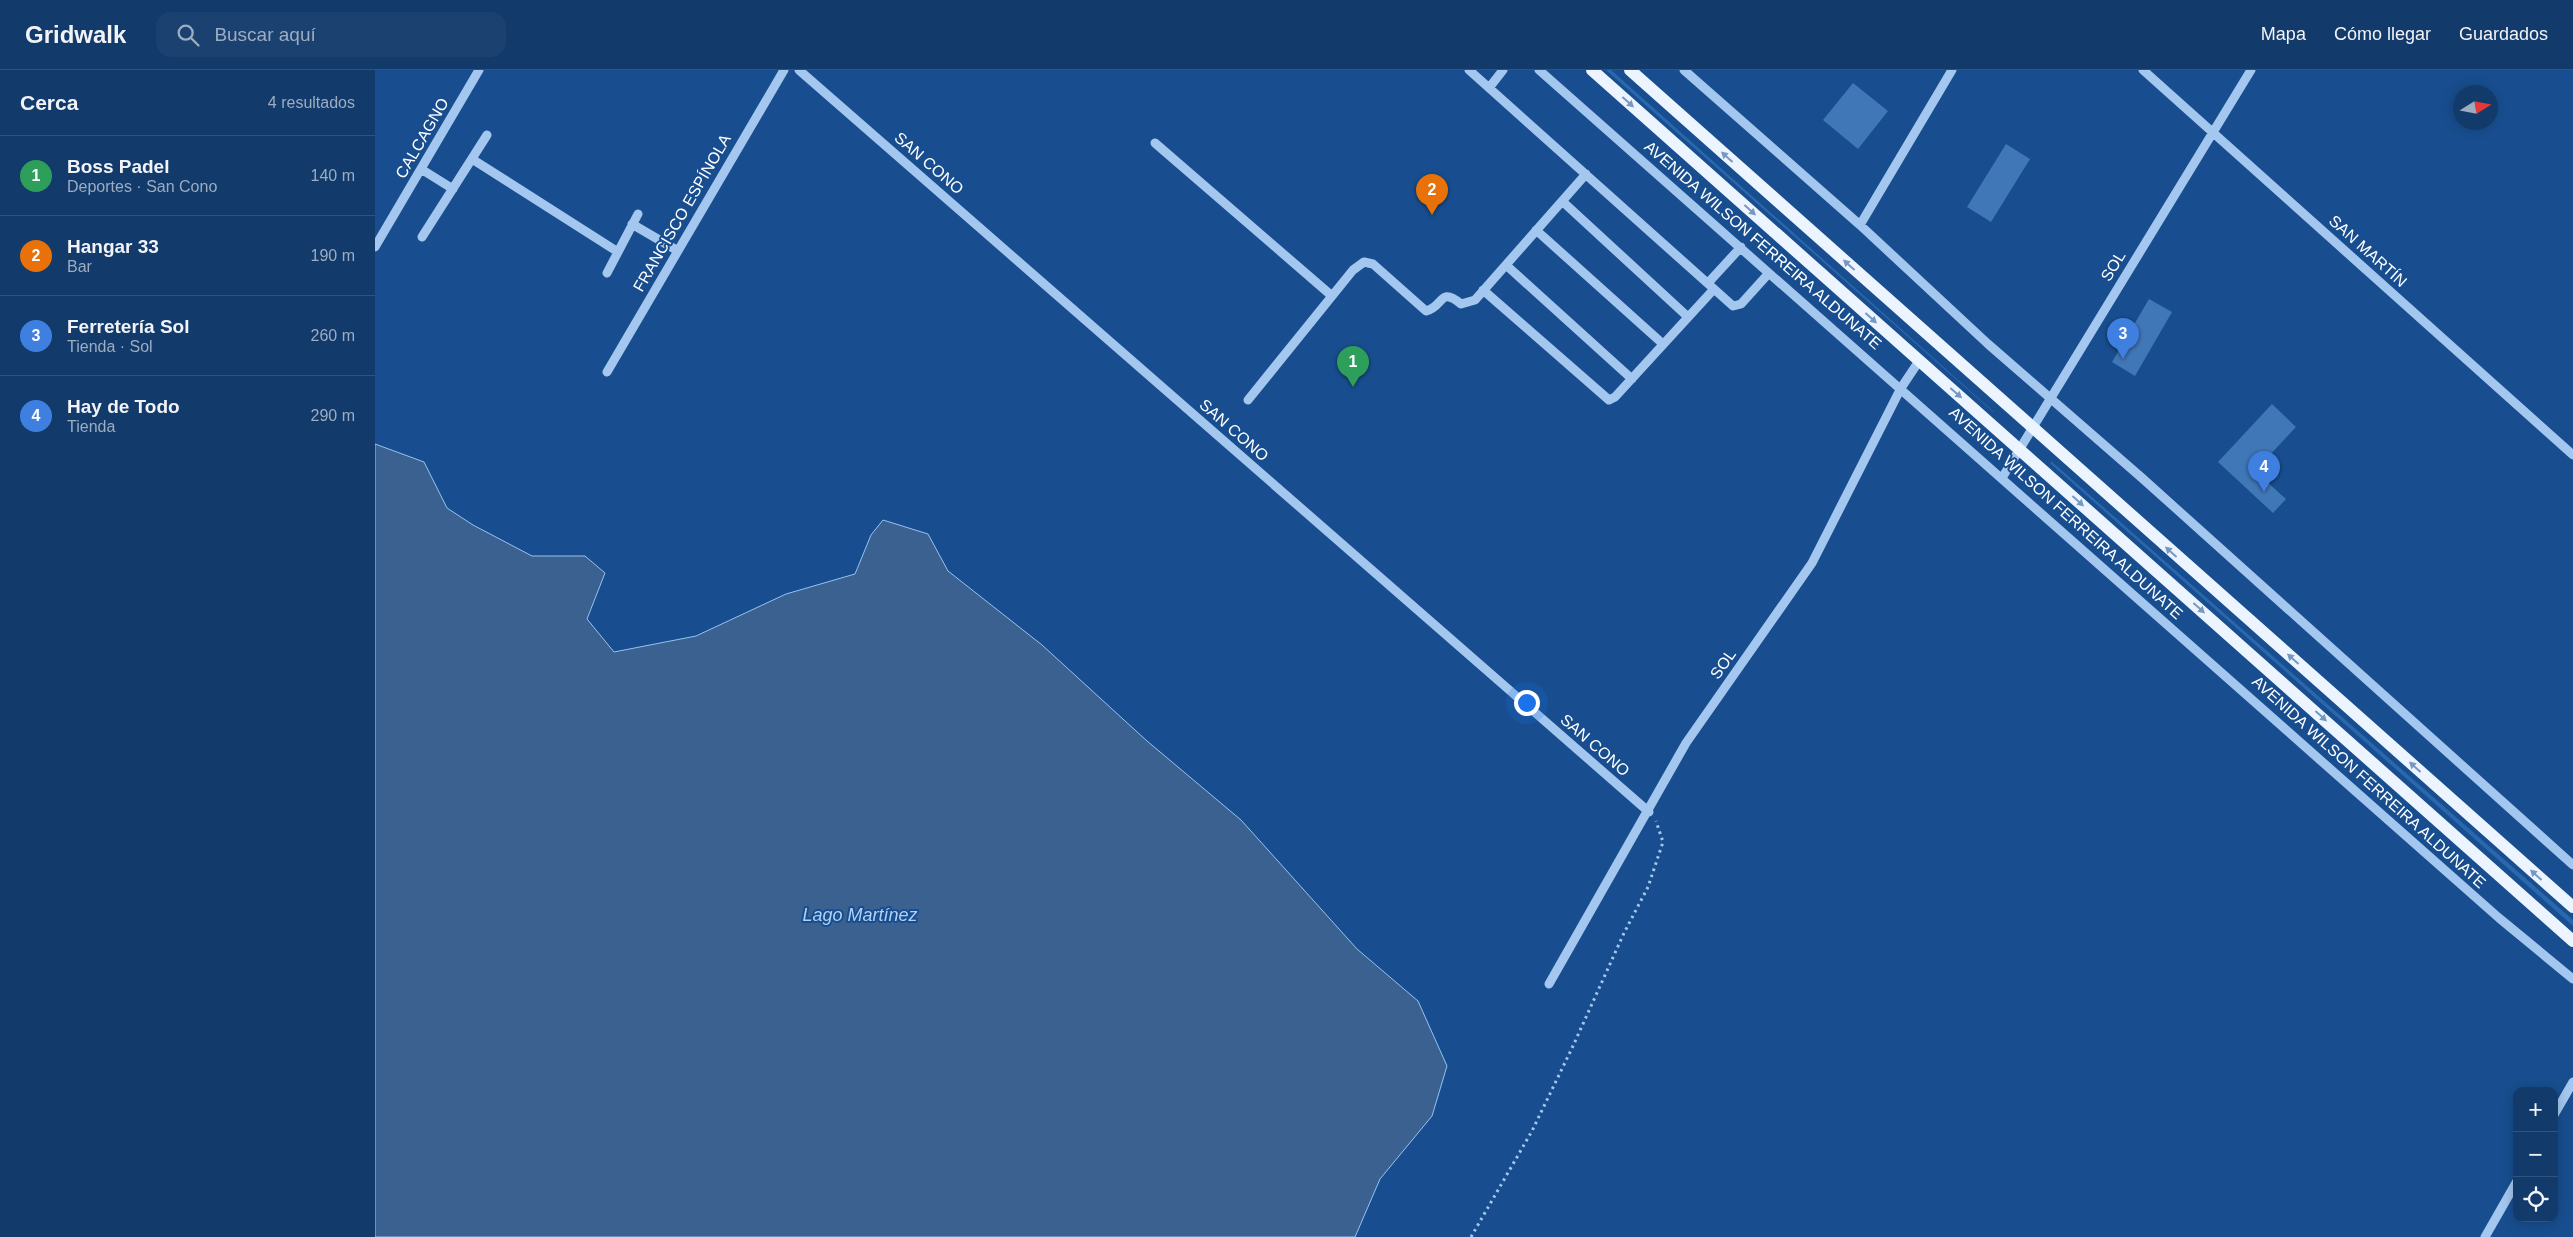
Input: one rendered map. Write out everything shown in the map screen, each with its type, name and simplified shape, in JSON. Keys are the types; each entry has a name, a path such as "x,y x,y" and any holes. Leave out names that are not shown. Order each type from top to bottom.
{"main road":[{"name":"AVENIDA WILSON FERREIRA ALDUNATE","path":"1592,70 2573,941"},
{"path":"1629,70 2573,907"}],"street":[{"name":"CALCAGNO","path":"375,247 479,70"},
{"name":"FRANCISCO ESPÍNOLA","path":"607,372 784,70"},
{"name":"SAN CONO","path":"799,70 1649,812"},
{"path":"1469,70 1733,306 1738,306 1769,273"},
{"path":"1489,88 1503,70"},
{"name":"AVENIDA WILSON FERREIRA ALDUNATE","path":"1539,70 2499,918 2573,979"},
{"path":"1684,70 1860,225 1988,344 2573,865"},
{"path":"1860,225 1952,70"},
{"name":"SAN MARTÍN","path":"2143,70 2573,455"},
{"name":"SOL","path":"2002,478 2251,70"},
{"path":"422,237 487,136"},
{"path":"1155,143 1332,296"},
{"path":"472,159 618,252"},
{"path":"421,169 453,189"},
{"path":"1248,400 1353,270 1364,262 1373,264 1426,311 1446,296 1451,296 1461,304 1468,303 1475,300 1586,174"},
{"path":"1562,202 1688,317"},
{"path":"607,273 638,214"},
{"path":"632,224 678,251"},
{"path":"1536,230 1663,344"},
{"path":"1483,290 1609,400 1632,379 1688,317 1741,247"},
{"path":"1506,265 1632,379"},
{"name":"SOL","path":"1549,984 1649,812 1686,743 1812,563 1901,388 1919,361"},
{"path":"2558,1108 2573,1082"},
{"path":"2485,1237 2513,1188"}],"path":[{"path":"1471,1237 1532,1131 1573,1046 1624,932 1648,887 1663,842 1657,822 1649,812"}],"shaded area":[{"path":"1606,70 1611,70 1994,412 1993,412"},
{"path":"2051,461 2573,920 2573,926 2051,464"}],"water":[{"name":"Lago Martínez","path":"375,444 424,462 447,508 473,525 532,556 585,556 605,573 587,619 614,652 696,636 786,594 855,574 871,535 883,520 928,534 948,571 1042,645 1147,741 1241,820 1357,949 1418,1001 1447,1066 1432,1116 1380,1179 1355,1237 375,1237"}],"building":[{"path":"1853,83 1888,111 1858,149 1823,120"},
{"path":"2006,144 2030,159 1991,222 1967,207"},
{"path":"2149,299 2172,312 2135,376 2112,362"},
{"path":"2272,404 2296,427 2255,471 2286,499 2273,513 2218,462"}],"place":[{"name":"Hangar 33","path":"1432,215"},
{"name":"Ferretería Sol","path":"2123,359"},
{"name":"Boss Padel","path":"1353,387"},
{"name":"Hay de Todo","path":"2264,492"}]}
